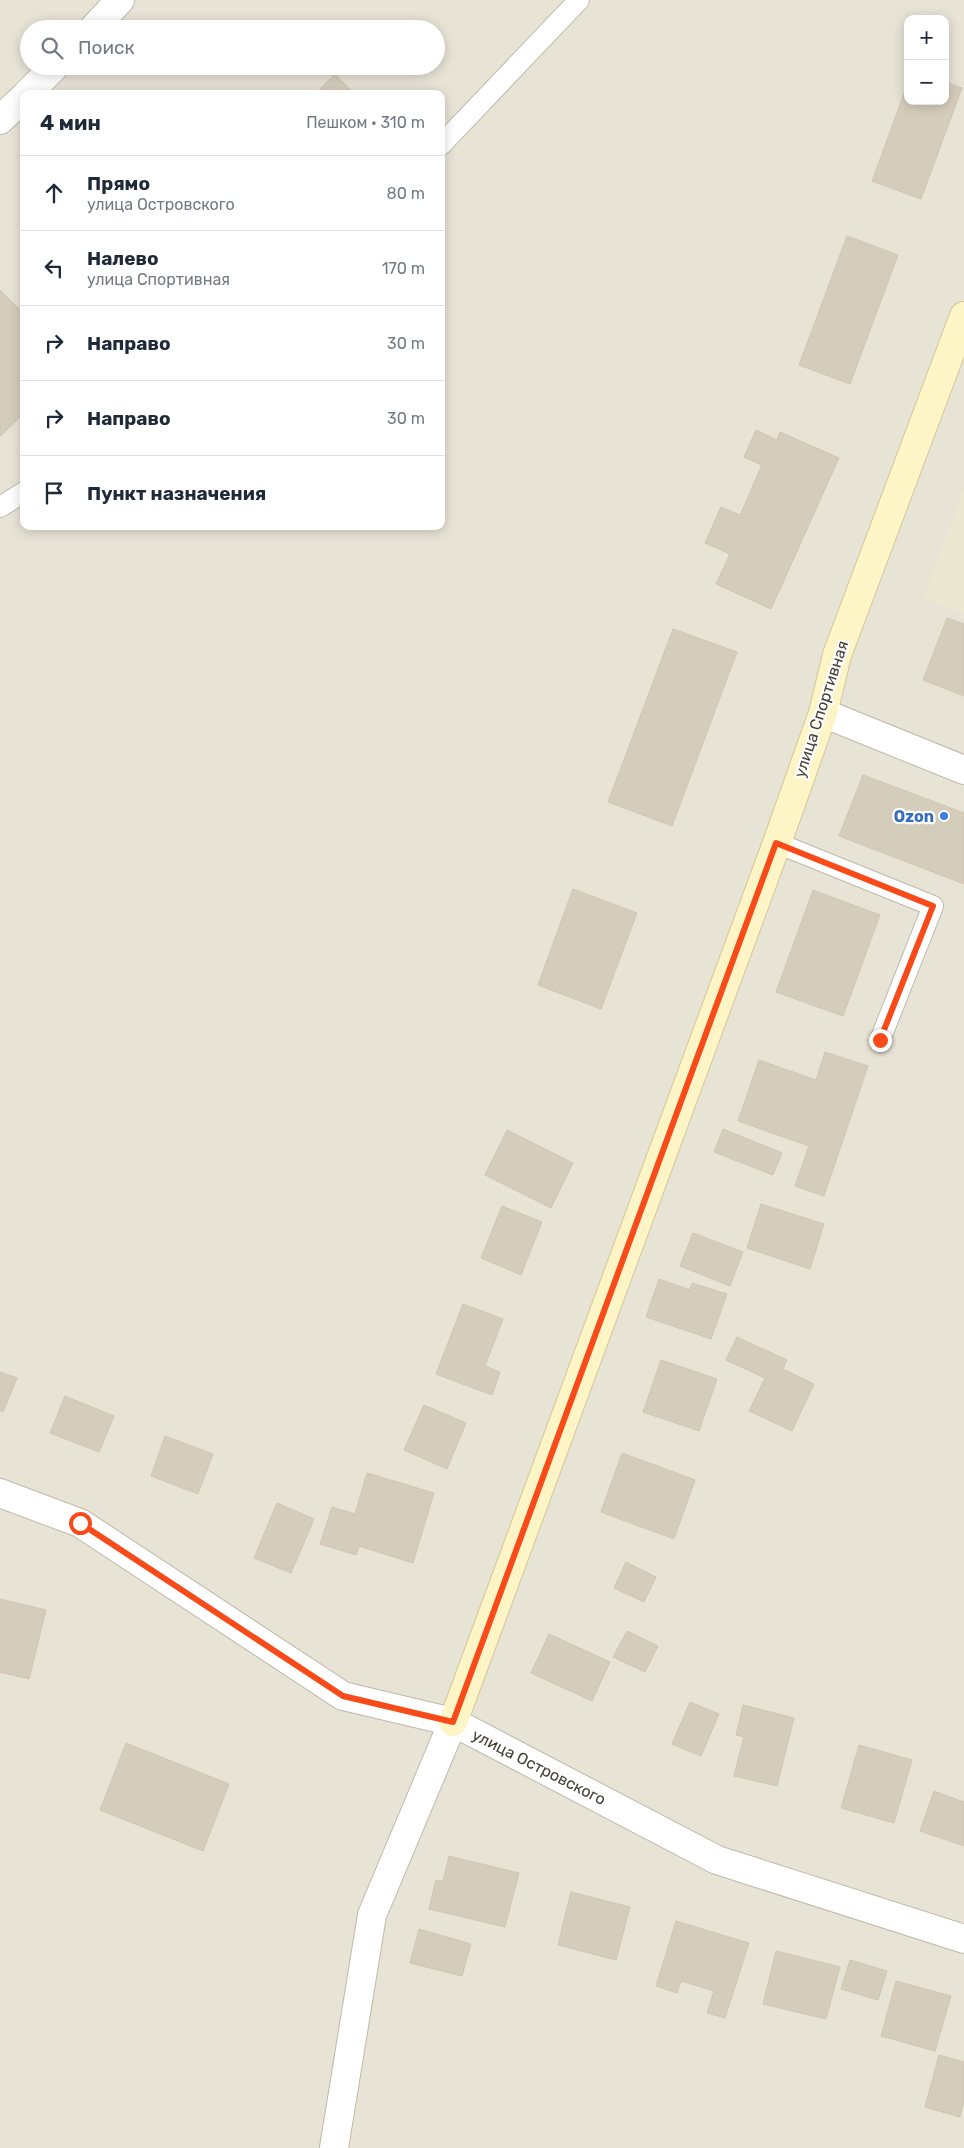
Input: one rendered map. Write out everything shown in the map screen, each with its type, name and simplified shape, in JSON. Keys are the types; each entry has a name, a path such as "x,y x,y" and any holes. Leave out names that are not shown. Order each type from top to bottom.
{"street":[{"path":"101,20 120,0"},
{"path":"31,90 46,75"},
{"path":"0,120 20,100"},
{"name":"улица Спортивная","path":"453,1722 823,713 837,655 964,316"},
{"path":"823,713 964,770"},
{"name":"улица Островского","path":"0,1493 80,1523 343,1696 453,1722 717,1860 964,1939"},
{"path":"334,2148 372,1915 453,1722"}],"lane":[{"path":"445,141 579,0"},
{"path":"0,506 20,494"},
{"path":"776,843 933,906 880,1040"}],"shaded area":[{"path":"0,0 964,0 964,2148 0,2148"},
{"path":"964,490 964,613 923,598"}],"building":[{"path":"336,75 351,90 319,90"},
{"path":"949,83 962,88 921,199 872,181 904,94 904,105 949,105"},
{"path":"847,236 898,255 850,384 799,365"},
{"path":"0,290 20,310 20,417 0,437"},
{"path":"756,430 777,440 780,432 839,458 771,609 716,584 730,554 705,543 721,507 740,515 762,465 744,457"},
{"path":"947,618 964,624 964,696 923,680"},
{"path":"673,629 737,652 672,826 608,802"},
{"path":"863,775 964,813 964,884 839,836"},
{"path":"573,889 637,913 601,1009 538,985"},
{"path":"813,890 880,915 843,1016 776,992"},
{"path":"825,1052 868,1066 824,1196 795,1186 809,1146 738,1121 759,1060 816,1080"},
{"path":"723,1129 782,1153 773,1175 714,1152"},
{"path":"507,1130 573,1163 551,1208 485,1175"},
{"path":"761,1204 824,1224 810,1269 747,1248"},
{"path":"502,1206 542,1222 521,1275 481,1258"},
{"path":"693,1233 743,1252 730,1286 680,1266"},
{"path":"659,1279 690,1290 692,1283 727,1294 711,1339 646,1317"},
{"path":"463,1304 503,1319 485,1366 500,1372 492,1395 436,1374"},
{"path":"737,1337 787,1360 783,1369 814,1384 792,1431 749,1411 765,1378 726,1360"},
{"path":"661,1360 717,1379 699,1431 643,1412"},
{"path":"0,1372 17,1378 3,1412 0,1410"},
{"path":"65,1396 114,1416 99,1452 50,1433"},
{"path":"424,1405 466,1423 447,1469 404,1450"},
{"path":"165,1436 213,1454 198,1494 151,1476"},
{"path":"622,1453 695,1480 674,1539 601,1512"},
{"path":"367,1473 434,1493 413,1563 359,1546 356,1555 320,1544 332,1507 355,1514"},
{"path":"277,1503 314,1519 291,1573 254,1558"},
{"path":"626,1562 656,1577 644,1602 614,1588"},
{"path":"0,1599 46,1610 29,1679 0,1672"},
{"path":"627,1631 658,1646 645,1672 613,1657"},
{"path":"549,1634 610,1662 592,1701 531,1673"},
{"path":"690,1702 719,1714 701,1756 672,1744"},
{"path":"743,1705 794,1718 777,1786 734,1776 744,1737 736,1735"},
{"path":"126,1743 229,1784 203,1851 100,1810"},
{"path":"859,1745 912,1760 894,1823 841,1808"},
{"path":"934,1791 964,1802 964,1846 920,1831"},
{"path":"449,1856 519,1873 505,1927 429,1909 436,1880 443,1881"},
{"path":"571,1892 630,1907 616,1960 558,1945"},
{"path":"676,1921 749,1943 725,2018 707,2013 714,1991 681,1981 677,1993 656,1986"},
{"path":"419,1929 471,1944 462,1976 410,1963"},
{"path":"776,1951 840,1967 826,2019 763,2004"},
{"path":"850,1960 887,1971 878,2000 841,1989"},
{"path":"896,1981 951,1996 935,2051 881,2036"},
{"path":"939,2055 964,2062 964,2101 960,2117 925,2107"}],"place":[{"name":"Ozon","path":"944,816"}],"route":[{"path":"80,1523 343,1696 453,1722 776,843 933,906 880,1040"}]}
